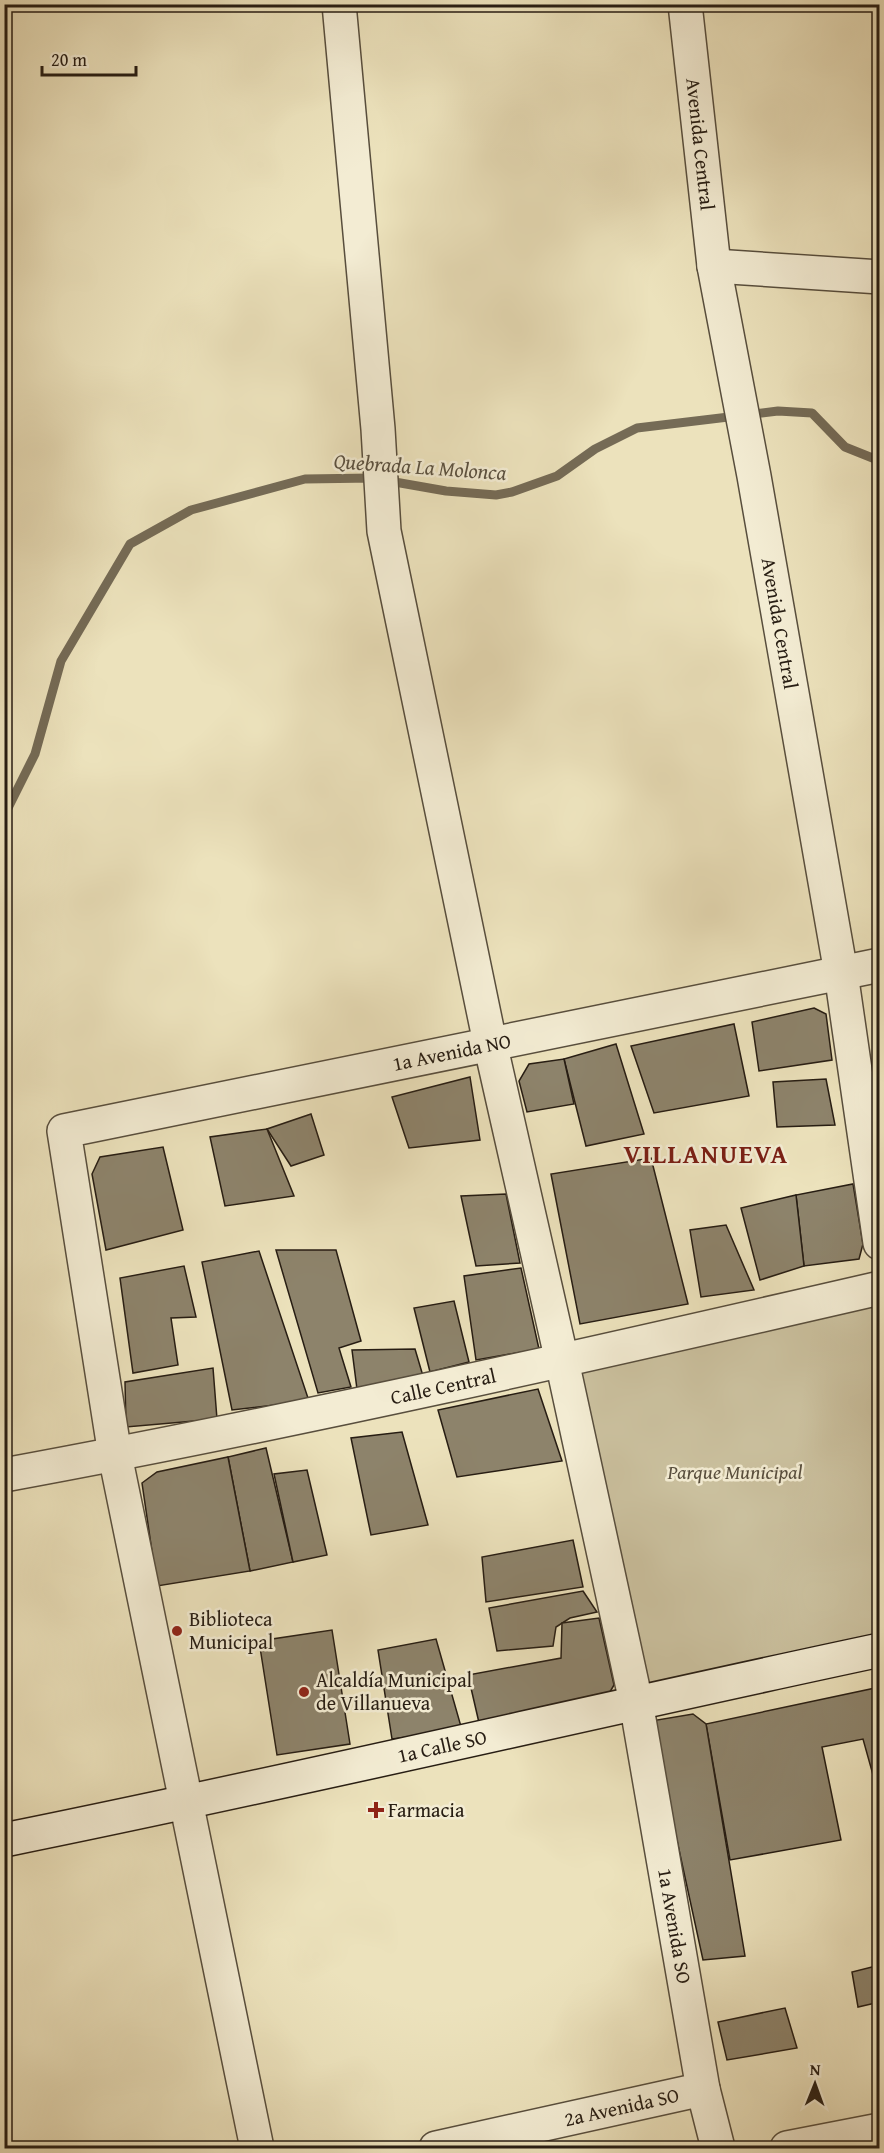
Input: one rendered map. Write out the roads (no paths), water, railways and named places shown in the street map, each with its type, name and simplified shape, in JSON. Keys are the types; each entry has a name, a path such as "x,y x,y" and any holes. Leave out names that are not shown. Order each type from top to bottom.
{"street":[{"name":"Avenida Central","path":"685,4 714,266 754,476 841,973 879,1243"},
{"name":"1a Avenida SO","path":"346,6 384,531 490,1043 636,1702 703,2089 718,2148"},
{"path":"714,266 879,277"},
{"name":"1a Avenida NO","path":"115,1455 64,1131 879,965"},
{"name":"Calle Central","path":"4,1475 115,1455 562,1361 879,1288"},
{"path":"115,1455 256,2148"},
{"name":"1a Calle SO","path":"4,1840 185,1804 636,1702 879,1650"},
{"name":"2a Avenida SO","path":"436,2148 703,2089"},
{"path":"787,2148 879,2130"}],"waterway":[{"name":"Quebrada La Molonca","path":"4,816 35,754 61,661 130,544 191,510 305,479 372,478 446,491 496,495 512,492 557,476 595,449 637,428 778,411 812,413 845,447 880,461"}],"place":[{"name":"Biblioteca Municipal","path":"177,1631"},
{"name":"Alcaldía Municipal de Villanueva","path":"304,1692"},
{"name":"Farmacia","path":"376,1810"}],"district":[{"name":"VILLANUEVA","path":"706,1154"}],"park label":[{"name":"Parque Municipal","path":"735,1472"}]}
